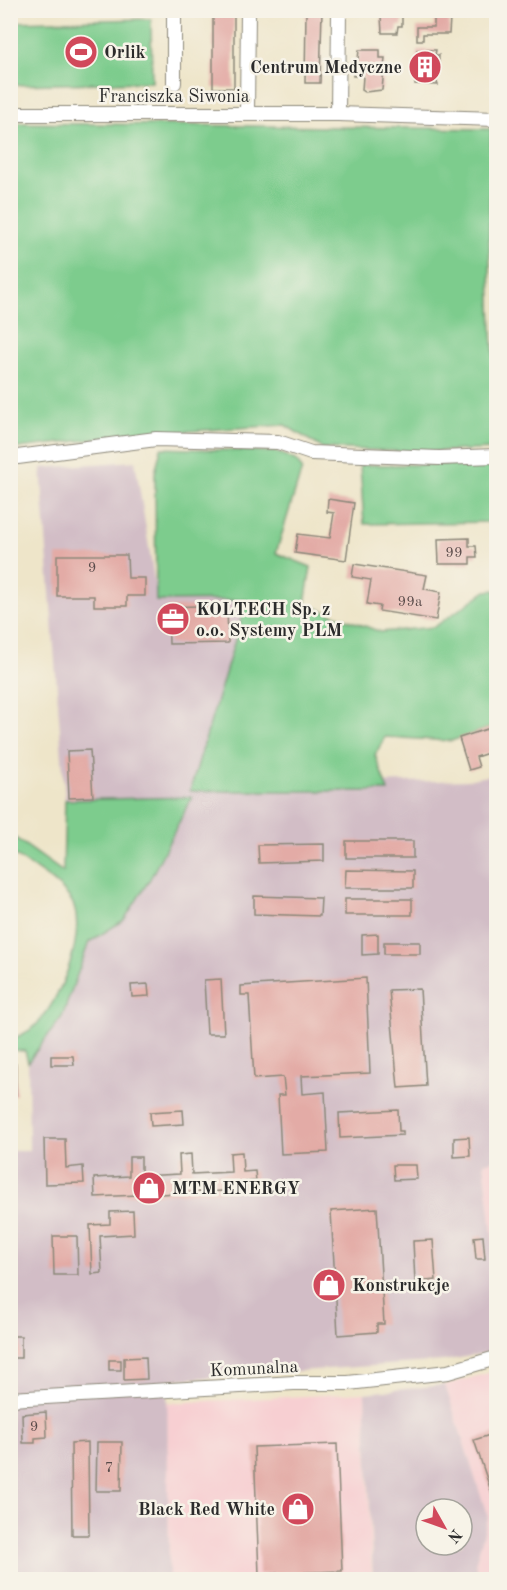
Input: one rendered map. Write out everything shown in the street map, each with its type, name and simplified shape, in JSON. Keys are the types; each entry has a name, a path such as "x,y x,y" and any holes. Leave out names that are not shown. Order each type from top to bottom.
{"street":[{"path":"174,10 174,83"},
{"path":"247,113 248,10"},
{"path":"338,114 339,10"},
{"name":"Franciszka Siwonia","path":"10,114 247,113 496,119"},
{"path":"10,458 156,439 278,442 311,453 439,458 496,456"},
{"name":"Komunalna","path":"10,1399 294,1383 348,1383 448,1372 496,1358"}],"shaded area":[{"path":"135,461 157,597 254,593 194,789 467,780 496,774 496,1159 484,1163 495,1259 496,1351 444,1361 167,1380 169,1579 11,1579 10,1151 29,1150 28,1062 62,1017 89,942 124,920 150,879 192,797 65,800 41,468"},
{"path":"496,1159 496,1336 495,1259 484,1163"},
{"path":"496,1371 496,1579 480,1579 475,1564 488,1518 445,1385"},
{"path":"445,1385 488,1518 475,1564 480,1579 373,1579 365,1393"},
{"path":"365,1393 372,1578 169,1579 167,1403"}],"green space":[{"name":"Orlik","path":"151,19 152,82 11,85 11,22"},
{"path":"10,123 491,129 489,233 496,383 496,449 417,452 322,448 285,425 129,435 11,449"},
{"path":"161,448 277,452 297,461 302,469 276,553 311,567 305,604 381,632 434,627 486,591 496,590 496,726 451,741 385,737 375,755 388,791 190,791 247,600 156,601 155,473"},
{"path":"496,464 496,522 364,524 360,465"},
{"path":"192,797 150,879 124,920 89,942 62,1017 28,1062 25,1051 11,1050 11,1040 35,1026 53,1002 73,953 76,920 70,898 46,876 11,853 11,835 63,872 65,800"}],"building":[{"path":"213,10 234,10 234,88 213,88"},
{"path":"306,10 322,10 320,83 305,83"},
{"path":"381,16 402,16 402,26 398,26 397,33 382,33"},
{"path":"434,18 450,18 449,34 423,34 423,40 417,40 417,27 434,27"},
{"path":"359,50 380,50 380,58 385,58 382,90 365,92 362,90 363,76 353,76 354,60 358,59"},
{"name":"Centrum Medyczne","path":"417,50 436,50 435,55 439,55 438,75 434,75 438,85 415,84"},
{"path":"328,499 354,503 346,560 295,553 298,534 330,538 334,513 327,512"},
{"path":"469,538 469,546 476,546 477,557 470,557 470,564 439,564 438,539"},
{"path":"57,555 127,555 128,578 145,578 145,596 127,596 127,606 94,606 94,596 57,596"},
{"path":"354,564 427,575 424,589 441,592 436,620 379,611 380,606 367,604 371,580 352,577"},
{"path":"227,605 228,643 169,644 168,607"},
{"path":"496,726 496,761 494,762 491,752 476,757 479,767 469,770 459,738"},
{"path":"90,750 93,797 69,798 67,751"},
{"path":"346,841 413,841 413,858 346,858"},
{"path":"324,844 324,861 259,863 258,845"},
{"path":"346,870 413,871 413,888 345,888"},
{"path":"254,896 321,898 320,916 254,914"},
{"path":"345,899 412,899 412,915 345,915"},
{"path":"378,934 378,954 362,955 362,935"},
{"path":"384,942 420,942 420,954 384,954"},
{"path":"366,978 370,1073 301,1076 302,1094 325,1092 328,1152 281,1154 278,1095 285,1095 283,1077 254,1079 249,995 241,995 241,986"},
{"path":"221,979 224,1034 207,1034 204,980"},
{"path":"148,984 149,996 132,997 131,985"},
{"path":"420,989 426,1086 398,1088 389,990"},
{"path":"51,1056 73,1056 74,1065 51,1065"},
{"path":"10,1064 16,1064 16,1095 10,1095"},
{"path":"183,1110 184,1124 151,1126 150,1112"},
{"path":"398,1110 399,1131 403,1131 403,1135 340,1138 339,1113"},
{"path":"469,1137 470,1156 454,1157 454,1138"},
{"path":"44,1139 65,1139 66,1168 83,1166 84,1183 45,1184"},
{"path":"242,1152 243,1172 255,1171 256,1181 245,1182 245,1190 95,1197 94,1178 129,1176 129,1157 141,1157 141,1176 180,1174 179,1155 191,1154 192,1174 231,1172 230,1153"},
{"path":"393,1165 416,1165 417,1179 394,1180"},
{"path":"377,1208 384,1324 377,1324 377,1332 338,1335 331,1211"},
{"path":"133,1211 134,1234 100,1236 102,1273 92,1274 90,1225 110,1224 110,1212"},
{"path":"53,1236 77,1236 78,1275 54,1275"},
{"path":"483,1236 485,1259 476,1259 474,1237"},
{"path":"433,1240 436,1280 415,1282 413,1241"},
{"path":"10,1336 21,1336 21,1358 10,1358"},
{"path":"146,1357 147,1379 124,1380 124,1358"},
{"path":"109,1360 121,1360 121,1370 109,1370"},
{"path":"46,1412 47,1437 35,1438 35,1443 23,1443 22,1414"},
{"path":"496,1433 496,1506 474,1440"},
{"path":"88,1442 89,1535 72,1535 71,1443"},
{"path":"97,1442 122,1442 121,1491 96,1491"},
{"name":"Black Red White","path":"337,1444 342,1571 259,1574 254,1447"}],"place":[{"name":"Orlik","path":"81,52"},
{"name":"Centrum Medyczne","path":"425,67"},
{"name":"KOLTECH Sp. z o.o. Systemy PLM","path":"173,619"},
{"name":"MTM ENERGY","path":"149,1188"},
{"name":"Konstrukcje","path":"329,1285"},
{"name":"Black Red White","path":"298,1509"}]}
